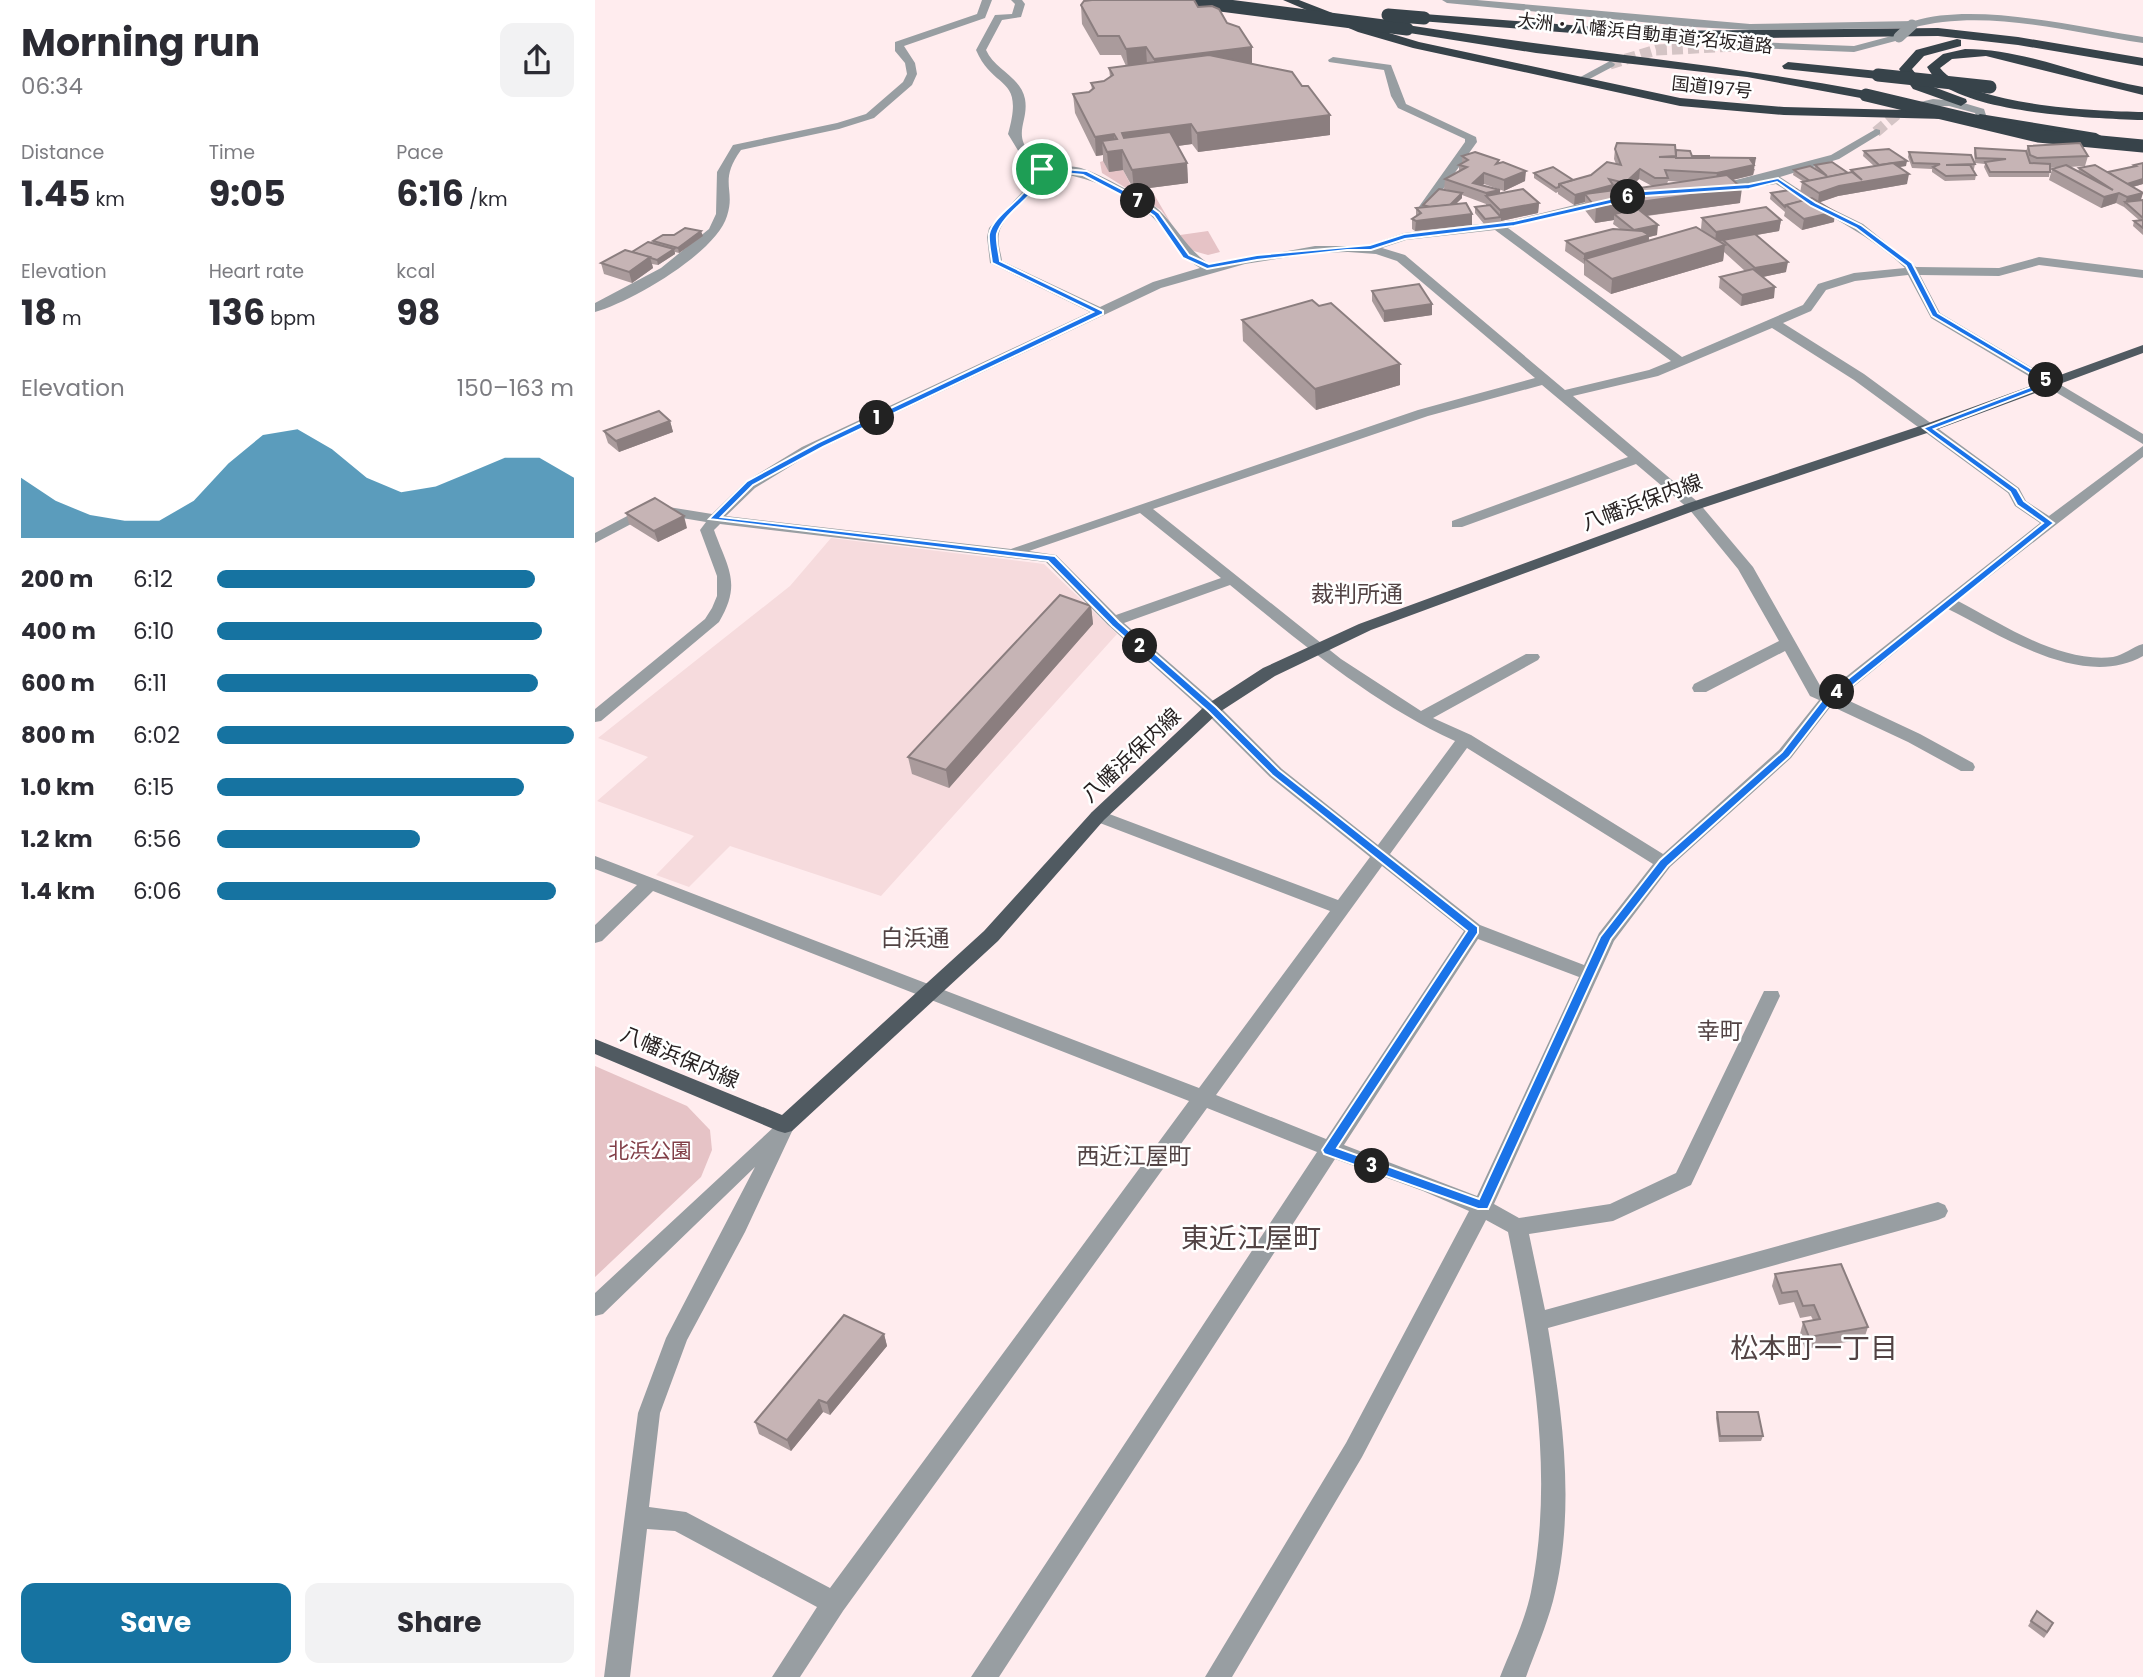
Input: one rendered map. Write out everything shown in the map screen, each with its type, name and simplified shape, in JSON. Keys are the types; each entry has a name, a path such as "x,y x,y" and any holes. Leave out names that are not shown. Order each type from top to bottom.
{"highway":[{"path":"1182,0 1416,24 1662,35 1938,32 2143,62"},
{"name":"大洲・八幡浜自動車道;名坂道路","path":"1194,0 1878,75 1921,83"},
{"name":"国道197号","path":"1289,0 1362,29 1417,45 1680,103 1738,108 1982,118 2143,146"},
{"path":"1416,24 1536,50 1747,73 1865,95 2015,132 2143,146"},
{"path":"2041,45 1975,43 1934,47 1911,60 1905,69 1921,83 1955,100 1991,109 2143,128"},
{"path":"2143,91 2088,80 2024,60 1976,52 1940,59 1933,67 1934,74 1951,87 1972,94 2066,110 2143,116"},
{"path":"1921,83 2041,93"},
{"path":"2105,100 2143,104"}],"main road":[{"name":"八幡浜保内線","path":"595,1046 785,1125 991,936 1098,816 1212,709 1269,671 1365,627 1694,506 1928,428 2143,349"}],"street":[{"path":"595,308 641,285 714,232 722,216 721,178 737,147 839,126 870,116 908,83 912,74 910,63 900,51 899,44 981,16 987,0"},
{"path":"1016,0 1020,4 1016,17 999,18 981,50 982,57 1011,81 1021,113 1014,134 1019,149 1042,169 1084,173 1134,198 1156,214 1186,256 1207,267"},
{"path":"1447,0 1693,24 1763,27 1912,25 1937,17 1971,16 2143,40"},
{"path":"1756,45 1854,49 1899,37 1912,25"},
{"path":"1333,60 1387,67 1391,72 1395,100 1402,106 1470,137 1471,142 1463,157 1410,227 1371,248"},
{"path":"1578,81 1609,64"},
{"path":"1917,104 1946,102 1969,106 1980,111 1982,118"},
{"path":"1696,190 1835,157 1876,132"},
{"path":"1042,169 1032,180 1033,186 1027,195 998,225 993,235 996,263 1100,312"},
{"path":"1721,186 1749,186 1778,180 1814,204 1859,226 1915,271 1935,315 2143,440"},
{"path":"1410,227 1497,226 1621,198"},
{"path":"1497,226 1681,362"},
{"path":"595,717 711,622 725,602 728,583 706,530 750,483 820,445 1157,285 1207,267 1347,247 1371,248 1401,258 1694,506 1745,566 1816,692 1827,700 1914,738 1967,767"},
{"path":"1562,395 1653,373 1681,362 1807,308 1822,287 1854,276 1915,271 1999,272 2039,261 2072,263 2143,274"},
{"path":"1772,322 1859,377 2014,491 2020,503 2049,523"},
{"path":"1013,552 1423,413 1544,380"},
{"path":"1218,1677 1354,1450 1483,1205 1606,937 1664,863 1785,754 1827,700 1947,602 2143,450"},
{"path":"1458,524 1636,459"},
{"path":"595,539 650,508 714,519 1051,558 1113,622 1212,709 1276,773 1378,856 1474,930 1590,974"},
{"path":"1144,509 1319,648 1420,718 1465,739 1664,863"},
{"path":"1113,622 1232,579"},
{"path":"1947,602 2051,652 2090,662 2119,661 2143,649"},
{"path":"1700,688 1787,643"},
{"path":"1420,718 1532,657"},
{"path":"785,1677 834,1603 1465,739"},
{"path":"1098,816 1341,908"},
{"path":"595,862 932,991 1328,1150 1483,1205 1517,1227 1612,1212 1683,1179 1771,996"},
{"path":"595,936 650,883"},
{"path":"984,1677 1474,930"},
{"path":"595,1307 785,1125"},
{"path":"617,1677 649,1413 677,1338 734,1231 785,1125"},
{"path":"1538,1321 1938,1211"},
{"path":"1513,1677 1543,1593 1555,1503 1538,1321 1517,1227"},
{"path":"636,1517 678,1520 834,1603"}],"shaded area":[{"path":"831,538 1044,564 1117,634 881,896 730,846 689,887 656,875 694,836 597,801 648,757 598,738 790,586"}],"green space":[{"path":"1103,161 1109,171 1123,170 1135,193 1152,191 1172,225 1161,210 1102,173 1100,162"},
{"path":"1208,231 1220,252 1208,255 1190,250 1180,235"},
{"name":"北浜公園","path":"595,1066 687,1106 710,1130 712,1150 701,1177 595,1277"}],"building":[{"path":"1194,0 1198,7 1212,6 1219,9 1227,23 1239,27 1252,47 1154,59 1146,47 1126,49 1119,36 1098,36 1081,5 1084,1"},
{"path":"1209,55 1292,72 1302,86 1308,86 1330,115 1197,133 1191,124 1122,133 1124,138 1170,132 1187,163 1132,170 1122,150 1107,152 1102,141 1117,139 1114,134 1095,137 1073,94 1089,92 1094,88 1091,83 1104,81 1113,75 1109,68"},
{"path":"1617,143 1675,145 1676,156 1659,157 1756,158 1750,159 1754,165 1717,173 1665,170 1668,178 1655,178 1640,169 1625,183 1609,179 1613,185 1575,195 1559,184 1591,175 1607,162 1621,165 1615,149"},
{"path":"2080,143 2088,156 2037,158 2030,155 2028,146"},
{"path":"1975,148 2026,151 2030,163 2050,164 2050,172 1990,172 1985,162 2006,159 1976,158"},
{"path":"1889,149 1907,161 1879,165 1864,151"},
{"path":"1676,150 1690,151 1692,156 1709,158 1676,158"},
{"path":"1475,152 1499,160 1496,164 1503,162 1526,171 1504,180 1484,173 1473,183 1500,190 1486,193 1445,179 1467,167 1459,165 1468,160 1462,156"},
{"path":"1909,152 1971,155 1975,164 1946,165 1970,165 1976,175 1946,176 1933,167 1940,164 1913,163"},
{"path":"1832,162 1848,173 1810,181 1794,170 1810,166 1827,176 1815,165"},
{"path":"1893,163 1909,174 1839,186 1819,193 1802,182 1852,172 1862,180 1851,170"},
{"path":"2143,163 2143,179 2127,184 2108,172 2136,166 2134,165"},
{"path":"2066,165 2113,190 2079,168 2095,165 2143,193 2127,197 2119,193 2104,197 2052,169"},
{"path":"1553,167 1573,180 1559,184 1556,188 1534,173"},
{"path":"1727,175 1742,188 1596,208 1585,194 1615,190 1612,187 1637,185 1640,188"},
{"path":"1439,189 1462,193 1450,205 1423,205"},
{"path":"1523,189 1539,203 1500,210 1486,196"},
{"path":"1796,189 1807,200 1785,207 1771,193"},
{"path":"1812,198 1835,212 1804,219 1786,205"},
{"path":"2143,200 2143,218 2125,202"},
{"path":"1466,203 1472,214 1416,221 1412,219 1421,213 1416,208"},
{"path":"1490,205 1501,217 1485,219 1475,207"},
{"path":"1766,207 1781,220 1716,232 1702,218"},
{"path":"1638,209 1658,225 1634,230 1614,214"},
{"path":"2143,220 2143,228 2134,221"},
{"path":"1696,227 1725,245 1612,279 1585,259"},
{"path":"685,228 701,231 678,248 653,241 663,235 674,235"},
{"path":"1613,229 1642,231 1649,235 1584,254 1566,241"},
{"path":"1755,234 1788,262 1755,268 1723,240"},
{"path":"648,242 674,249 657,260 632,252"},
{"path":"625,250 650,257 629,272 601,263"},
{"path":"1753,269 1775,287 1742,295 1720,277"},
{"path":"1419,284 1432,304 1384,311 1372,291"},
{"path":"1312,300 1319,306 1331,303 1400,364 1315,389 1242,320"},
{"path":"659,411 670,421 616,441 604,431"},
{"path":"655,498 684,516 654,531 626,513"},
{"path":"1060,595 1091,606 946,770 908,757"},
{"path":"1841,1264 1868,1327 1809,1337 1803,1322 1820,1319 1814,1305 1803,1306 1797,1291 1782,1293 1775,1274"},
{"path":"844,1315 884,1334 827,1403 819,1400 787,1440 755,1422"},
{"path":"1717,1412 1758,1412 1763,1436 1720,1436"},
{"path":"2037,1611 2053,1623 2047,1632 2031,1621"}],"tunnel":[{"path":"1610,64 1656,50 1756,45"},
{"path":"1876,132 1902,110 1913,106"}],"district":[{"name":"裁判所通","path":"1357,594"},
{"name":"白浜通","path":"915,938"},
{"name":"幸町","path":"1720,1031"},
{"name":"西近江屋町","path":"1134,1156"},
{"name":"東近江屋町","path":"1251,1238"},
{"name":"松本町一丁目","path":"1814,1348"}],"route":[{"path":"1042,169 1068,169 1084,173 1134,198 1156,214 1186,256 1207,267 1347,247 1371,248 1404,237 1514,223 1645,194 1721,186 1749,186 1778,180 1814,204 1859,226 1909,265 1915,271 1935,315 2051,383 1928,428 2014,491 2020,503 2049,523 1827,700 1785,754 1664,863 1606,937 1483,1205 1328,1150 1474,930 1276,773 1212,709 1116,624 1051,558 899,538 714,519 729,501 750,483 820,445 1100,312 996,263 993,235 998,225 1027,195 1033,186 1032,180 1042,169"}]}
